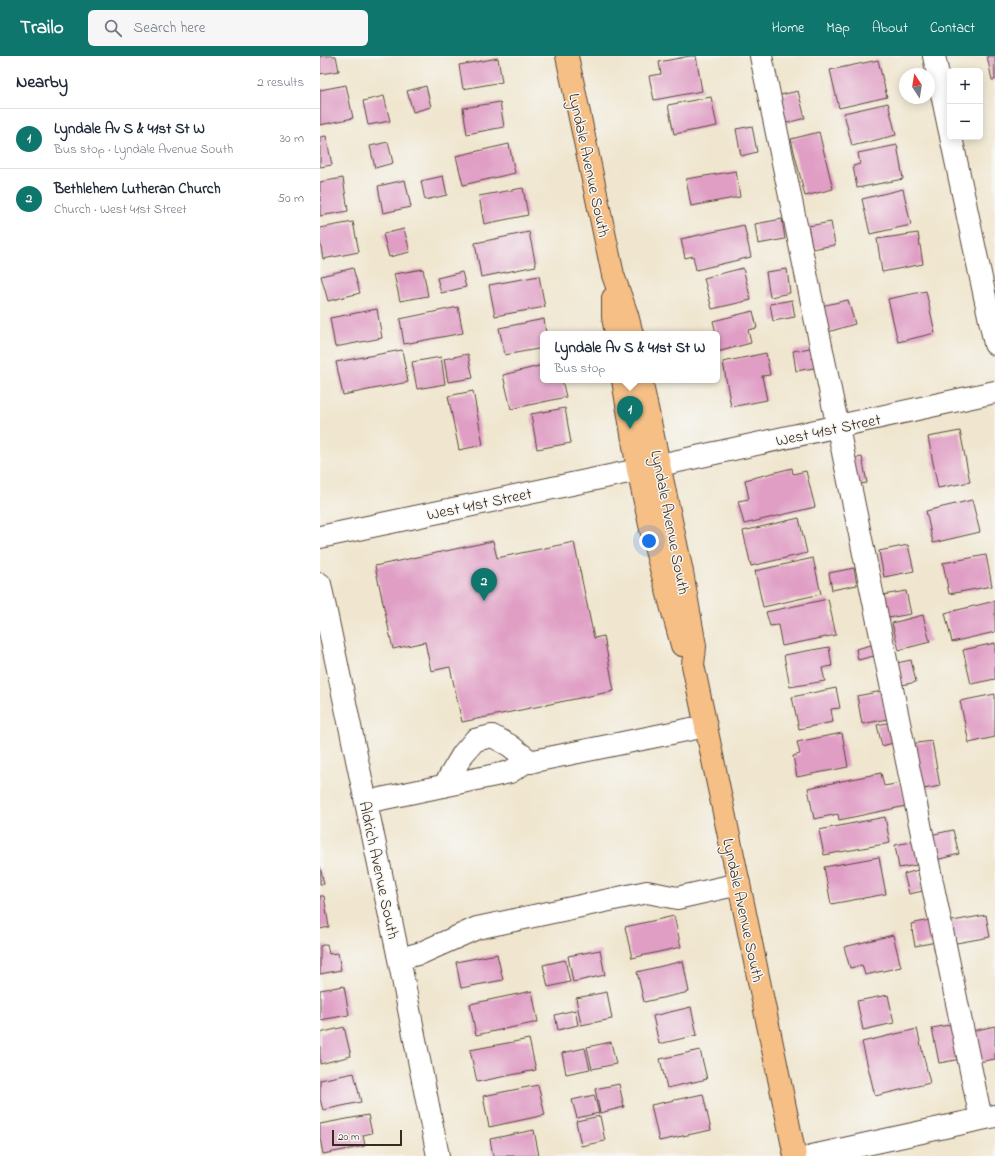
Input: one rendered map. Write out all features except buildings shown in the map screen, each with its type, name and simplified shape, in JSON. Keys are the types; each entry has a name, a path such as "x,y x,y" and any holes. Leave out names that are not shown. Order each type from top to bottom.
{"main road":[{"name":"Lyndale Avenue South","path":"567,56 613,275 628,314 631,331"},
{"name":"Lyndale Avenue South","path":"613,275 613,316 616,331"},
{"name":"Lyndale Avenue South","path":"624,383 638,470 654,543 682,647 693,665"},
{"name":"Lyndale Avenue South","path":"642,383 682,572 694,646 693,665 795,1156"}],"street":[{"path":"761,56 988,1117 812,1156"},
{"path":"934,56 947,118"},
{"path":"952,140 995,344"},
{"name":"West 41st Street","path":"660,465 995,392"},
{"name":"West 41st Street","path":"320,536 638,470"},
{"name":"Aldrich Avenue South","path":"320,584 399,959 438,1156"},
{"path":"366,802 510,772 524,763 706,726"},
{"path":"444,786 463,754 475,740 492,736 509,745 531,762"},
{"path":"399,959 421,954 477,928 647,892 677,898 739,884"}],"place":[{"name":"Lyndale Av S & 41st St W","path":"630,429"},
{"name":"Bethlehem Lutheran Church","path":"484,601"}]}
